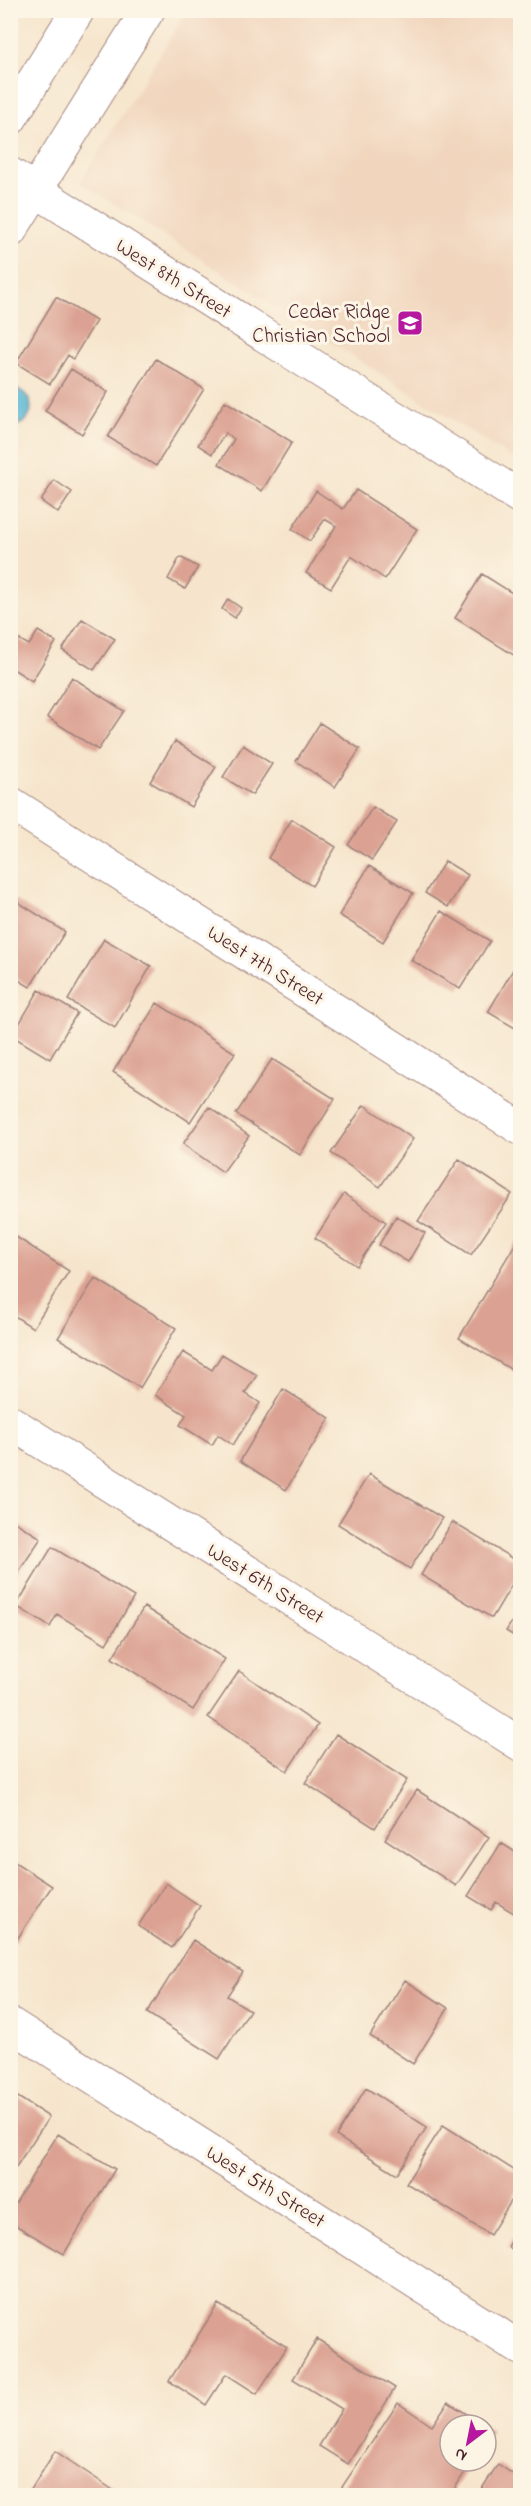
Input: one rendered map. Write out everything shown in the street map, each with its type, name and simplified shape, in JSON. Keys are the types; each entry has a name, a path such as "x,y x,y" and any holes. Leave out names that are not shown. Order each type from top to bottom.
{"street":[{"path":"10,119 78,10"},
{"path":"10,231 23,182 148,10"},
{"name":"West 8th Street","path":"23,182 520,497"},
{"name":"West 7th Street","path":"10,803 520,1128"},
{"name":"West 6th Street","path":"10,1422 520,1744"},
{"name":"West 5th Street","path":"10,2024 520,2348"}],"shaded area":[{"name":"Cedar Ridge Christian School","path":"187,11 520,11 520,463 80,182"}],"water":[{"path":"11,388 20,390 26,395 31,408 26,420 11,426"}],"building":[{"path":"56,297 96,321 73,359 68,355 50,384 16,363"},
{"path":"156,359 204,389 156,466 108,437"},
{"path":"71,369 108,392 82,434 45,411"},
{"path":"225,401 292,442 262,491 219,464 234,439 225,433 212,454 198,445"},
{"path":"54,480 72,492 58,513 41,501"},
{"path":"356,490 417,529 385,579 351,556 331,588 306,573 336,526 325,519 310,541 292,529 316,491 343,509"},
{"path":"180,557 198,567 185,589 168,579"},
{"path":"482,574 520,598 520,659 455,618"},
{"path":"228,599 241,608 235,618 222,609"},
{"path":"82,619 115,639 94,670 62,650"},
{"path":"38,631 56,642 32,681 10,667 10,634 29,645"},
{"path":"72,677 124,711 98,750 47,717"},
{"path":"320,723 360,749 335,787 296,761"},
{"path":"175,741 216,767 191,807 150,782"},
{"path":"243,745 272,764 252,795 223,777"},
{"path":"373,807 397,822 372,860 348,845"},
{"path":"292,819 336,847 312,886 268,858"},
{"path":"445,861 468,875 448,907 425,893"},
{"path":"369,866 413,893 383,942 339,915"},
{"path":"10,897 65,932 30,987 10,975"},
{"path":"441,911 490,941 460,989 411,960"},
{"path":"104,939 151,966 115,1028 68,1000"},
{"path":"520,958 520,1031 488,1012"},
{"path":"39,990 77,1013 50,1059 12,1036"},
{"path":"157,1003 235,1053 190,1122 113,1072"},
{"path":"272,1059 335,1099 300,1155 236,1114"},
{"path":"364,1105 413,1139 380,1187 331,1153"},
{"path":"209,1107 249,1136 223,1172 183,1144"},
{"path":"459,1159 512,1194 471,1255 418,1221"},
{"path":"344,1194 386,1222 357,1266 315,1238"},
{"path":"396,1216 425,1233 408,1262 379,1245"},
{"path":"10,1233 69,1271 33,1328 10,1313"},
{"path":"520,1236 520,1375 459,1338"},
{"path":"95,1278 176,1328 140,1388 58,1338"},
{"path":"183,1352 212,1370 222,1354 257,1375 245,1393 260,1403 233,1445 218,1435 212,1445 180,1425 186,1415 155,1395"},
{"path":"283,1389 330,1418 286,1490 240,1461"},
{"path":"369,1474 442,1518 410,1569 338,1524"},
{"path":"10,1519 41,1538 10,1585"},
{"path":"452,1522 520,1563 520,1571 492,1618 421,1575"},
{"path":"52,1547 134,1597 106,1644 57,1614 50,1627 16,1606"},
{"path":"144,1607 225,1659 193,1710 112,1658"},
{"path":"520,1609 520,1640 506,1631"},
{"path":"239,1671 318,1725 287,1771 208,1717"},
{"path":"336,1734 407,1780 375,1828 305,1783"},
{"path":"417,1790 489,1837 456,1886 385,1839"},
{"path":"501,1843 520,1855 520,1917 496,1902 491,1910 468,1896"},
{"path":"10,1859 52,1886 16,1941 10,1937"},
{"path":"166,1883 200,1906 172,1948 138,1926"},
{"path":"193,1940 243,1972 227,1996 250,2010 219,2059 147,2013"},
{"path":"405,1980 448,2008 413,2064 370,2036"},
{"path":"366,2088 427,2127 397,2174 336,2136"},
{"path":"10,2092 49,2117 10,2176"},
{"path":"443,2125 520,2174 520,2187 490,2235 406,2183"},
{"path":"58,2134 115,2169 64,2254 10,2222 10,2212"},
{"path":"520,2226 520,2254 508,2247"},
{"path":"218,2304 287,2347 257,2394 226,2374 206,2405 169,2381"},
{"path":"317,2339 395,2388 348,2464 319,2446 342,2409 293,2379"},
{"path":"448,2402 465,2413 441,2413"},
{"path":"398,2403 432,2426 438,2417 438,2473 464,2473 450,2496 348,2496 340,2490"},
{"path":"55,2451 122,2496 27,2496"},
{"path":"498,2464 520,2479 520,2496 477,2496 492,2473 498,2473"}],"place":[{"name":"Cedar Ridge Christian School","path":"410,323"}]}
